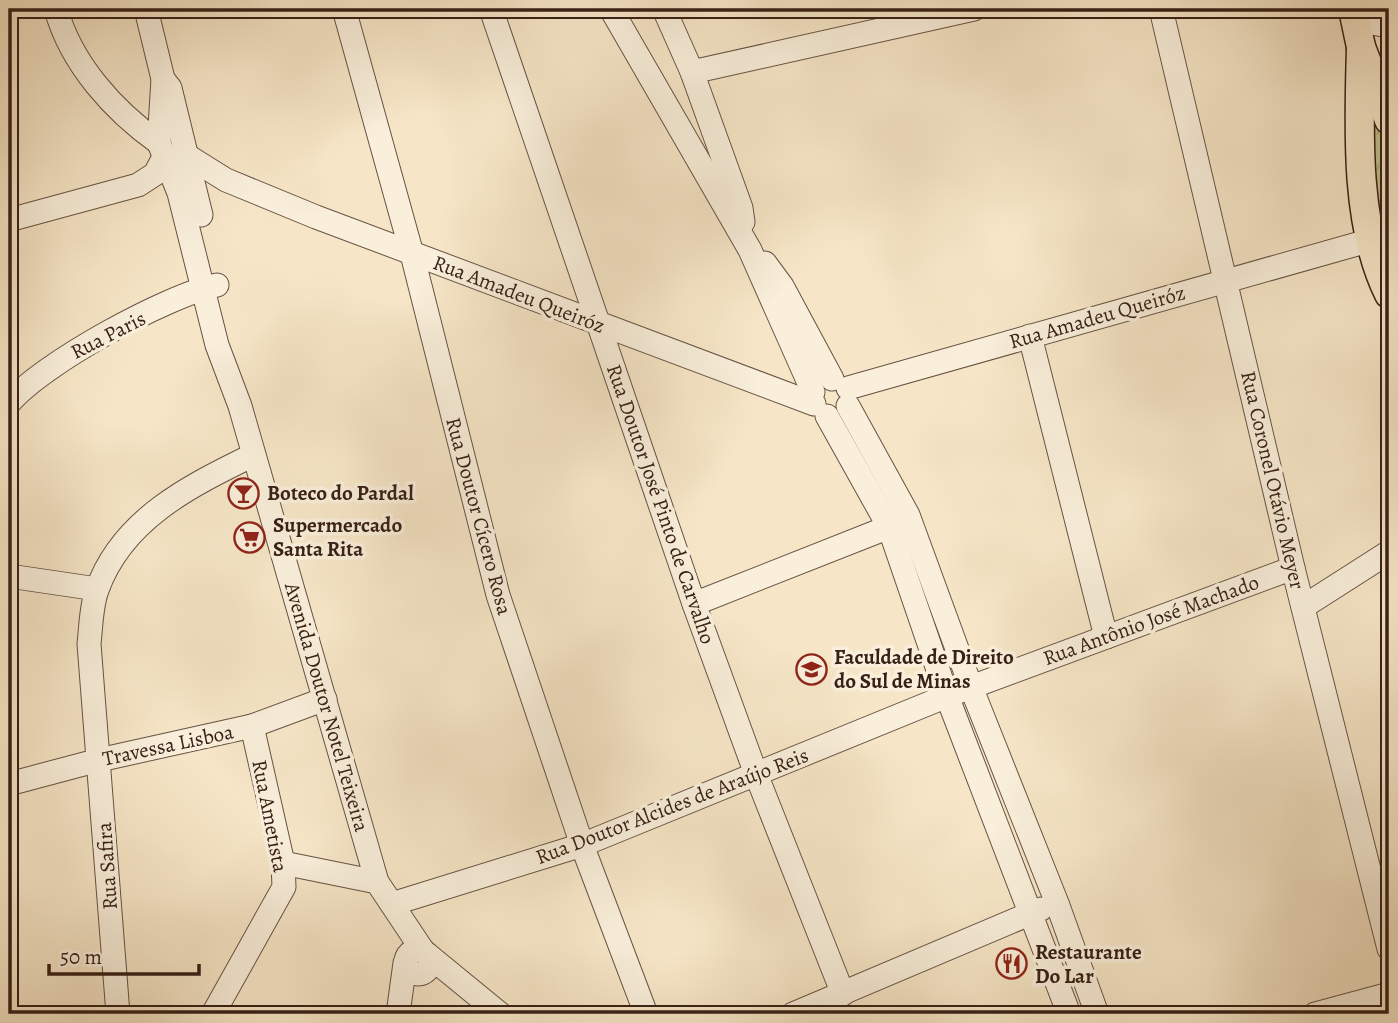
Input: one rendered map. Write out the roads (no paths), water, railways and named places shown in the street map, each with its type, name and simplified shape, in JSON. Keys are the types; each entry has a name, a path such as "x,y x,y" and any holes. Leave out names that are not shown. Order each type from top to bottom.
{"main road":[{"path":"1357,27 1389,120"},
{"path":"1357,27 1361,137 1389,294"}],"street":[{"path":"56,9 72,49 93,80 119,110 166,146 193,183"},
{"name":"Avenida Doutor Notel Teixeira","path":"146,9 163,79 166,146 211,287"},
{"name":"Rua Doutor Cícero Rosa","path":"344,9 412,254 498,595 582,845 646,1014"},
{"name":"Rua Doutor José Pinto de Carvalho","path":"491,9 694,604 756,774 843,994"},
{"path":"611,9 745,243 777,278 889,527 947,696 1069,1014"},
{"path":"664,9 692,72 741,208 745,243"},
{"path":"692,72 974,9"},
{"name":"Rua Coronel Otávio Meyer","path":"1161,9 1293,568 1389,949"},
{"path":"1380,9 1389,18"},
{"path":"1357,27 1371,23 1389,26"},
{"path":"9,220 138,185 155,174 166,146"},
{"name":"Avenida Doutor Notel Teixeira","path":"166,146 186,155 211,287 217,345 240,406 377,882 397,913 419,961 467,985 500,1014"},
{"name":"Rua Amadeu Queiróz","path":"186,155 226,180 412,254 601,325 830,397 1030,336 1380,237"},
{"name":"Rua Amadeu Queiróz","path":"193,183 226,180"},
{"name":"Rua Paris","path":"13,390 59,360 211,287"},
{"path":"1030,336 1106,637"},
{"path":"830,397 908,515 1097,1014"},
{"name":"Rua Safira","path":"118,1014 89,644 97,589 112,557 143,521 184,489 253,455"},
{"path":"694,604 889,527"},
{"path":"1303,607 1389,552"},
{"name":"Rua Antônio José Machado","path":"947,696 1293,568"},
{"path":"9,576 97,589"},
{"name":"Rua Doutor Alcides de Araújo Reis","path":"397,913 582,845 947,696"},
{"name":"Travessa Lisboa","path":"9,784 99,760 252,726 325,699"},
{"name":"Rua Ametista","path":"214,1014 284,887 283,863 252,726"},
{"path":"283,863 377,882"},
{"path":"793,1014 1057,903"},
{"path":"399,1014 419,961"},
{"path":"1315,1014 1389,994"}],"place":[{"name":"Boteco do Pardal","path":"244,493"},
{"name":"Supermercado Santa Rita","path":"250,537"},
{"name":"Faculdade de Direito do Sul de Minas","path":"811,669"},
{"name":"Restaurante Do Lar","path":"1012,964"}]}
